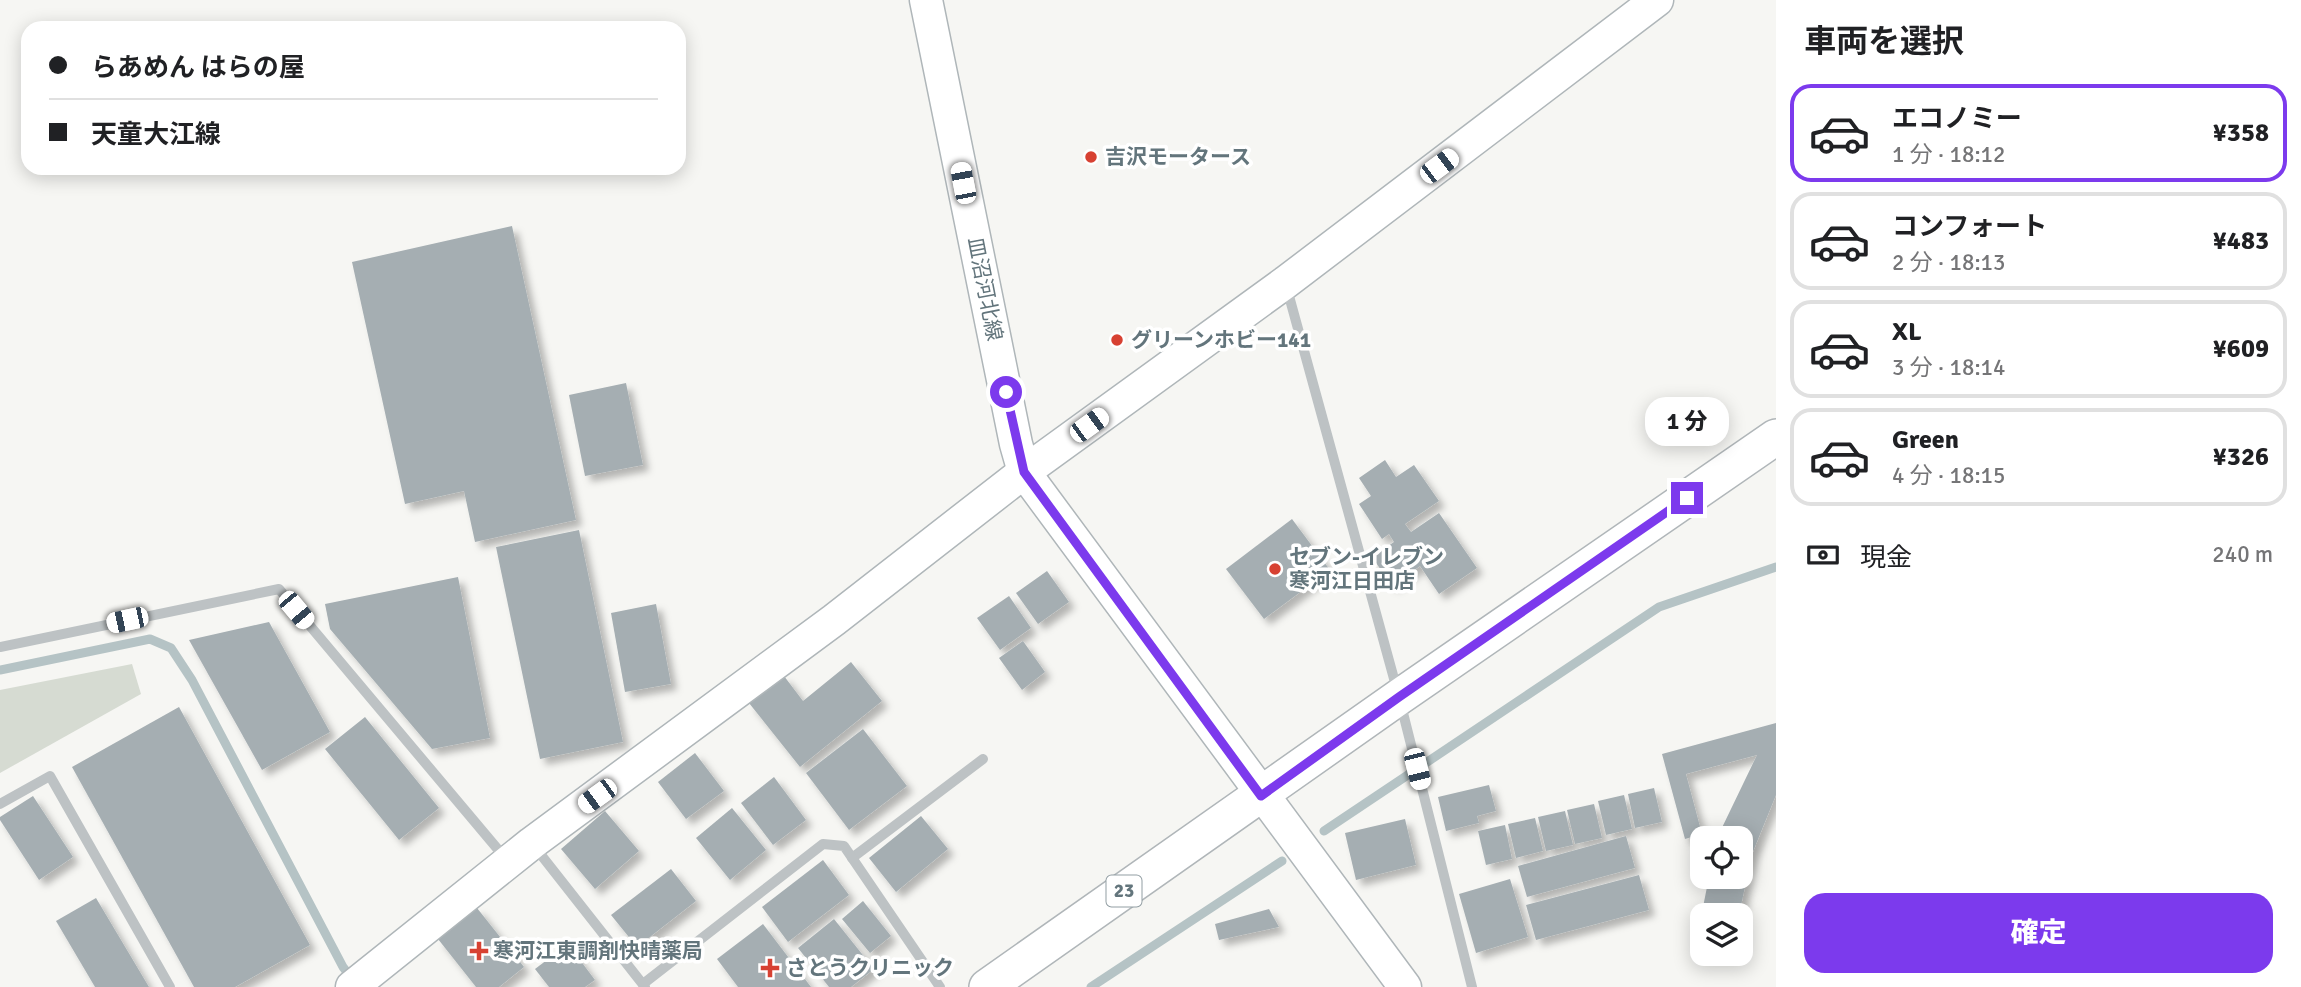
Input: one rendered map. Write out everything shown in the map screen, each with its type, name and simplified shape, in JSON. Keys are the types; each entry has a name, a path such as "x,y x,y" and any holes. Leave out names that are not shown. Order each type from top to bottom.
{"main road":[{"name":"23","path":"987,987 1399,697 1776,437"}],"street":[{"name":"皿沼河北線","path":"926,0 1016,444 1024,472 1261,796 1405,987"},
{"path":"352,987 521,853 834,620 1024,472 1286,282 1657,0"}],"lane":[{"path":"1286,282 1413,750 1472,987"},
{"path":"0,647 279,589 644,986 823,845 844,846 940,987"},
{"path":"852,858 983,759"},
{"path":"0,804 50,776 170,987"}],"shaded area":[{"path":"132,664 141,694 0,773 0,690"}],"building":[{"path":"512,226 576,520 475,542 464,491 405,504 352,262"},
{"path":"626,383 643,465 585,476 569,395"},
{"path":"1385,460 1396,477 1414,465 1439,501 1405,524 1411,532 1439,513 1477,568 1439,594 1420,566 1392,586 1372,557 1394,542 1389,534 1382,539 1359,504 1371,496 1359,478"},
{"path":"1292,519 1330,570 1264,619 1226,569"},
{"path":"579,530 623,742 540,759 496,547"},
{"path":"1047,571 1069,602 1038,624 1016,593"},
{"path":"458,577 490,738 432,749 330,629 325,604"},
{"path":"1009,596 1031,628 1000,650 977,618"},
{"path":"656,604 671,684 625,692 611,613"},
{"path":"269,622 330,732 262,770 189,640"},
{"path":"1023,641 1045,672 1022,690 999,658"},
{"path":"851,662 882,701 800,767 749,703 784,676 803,701"},
{"path":"179,707 310,945 235,987 194,987 72,767"},
{"path":"365,717 439,808 399,840 325,749"},
{"path":"1776,723 1776,795 1753,852 1753,826 1723,826 1757,755 1686,774 1700,826 1690,826 1690,838 1685,839 1662,754"},
{"path":"863,729 907,786 849,830 806,773"},
{"path":"695,753 724,791 686,819 658,782"},
{"path":"774,777 806,820 773,845 741,803"},
{"path":"1489,785 1496,811 1477,816 1479,823 1446,831 1438,797"},
{"path":"1654,788 1662,822 1635,828 1628,794"},
{"path":"1624,795 1632,829 1606,835 1598,801"},
{"path":"33,796 73,857 39,880 0,820 0,817"},
{"path":"1594,804 1602,838 1575,844 1567,810"},
{"path":"732,808 766,850 730,880 696,838"},
{"path":"605,811 639,851 595,889 561,849"},
{"path":"1565,811 1573,845 1546,851 1538,817"},
{"path":"921,816 948,849 896,892 869,858"},
{"path":"1535,818 1543,851 1516,858 1508,824"},
{"path":"1405,819 1416,865 1356,880 1345,833"},
{"path":"1505,825 1512,859 1486,865 1478,831"},
{"path":"1626,836 1635,868 1527,897 1518,866"},
{"path":"823,860 849,895 788,942 762,907"},
{"path":"671,869 696,901 637,947 611,915"},
{"path":"1639,875 1649,910 1536,940 1526,905"},
{"path":"1510,879 1528,937 1476,953 1459,894"},
{"path":"1707,889 1745,889 1742,903 1704,903"},
{"path":"96,898 149,987 95,987 56,921"},
{"path":"863,901 891,936 870,953 842,919"},
{"path":"477,908 524,967 499,987 476,987 438,939"},
{"path":"1269,909 1279,927 1219,940 1215,924"},
{"path":"834,919 874,969 851,987 829,987 798,948"},
{"path":"763,924 811,987 738,987 717,959"},
{"path":"568,944 595,980 585,987 549,987 535,969"}],"waterway":[{"path":"1324,831 1659,607 1776,567"},
{"path":"0,670 150,639 171,648 192,680 343,967 353,980"},
{"path":"1091,987 1282,861"}],"place":[{"name":"吉沢モータース","path":"1091,157"},
{"name":"グリーンホビー141","path":"1117,340"},
{"name":"セブン-イレブン 寒河江日田店","path":"1275,569"},
{"name":"寒河江東調剤快晴薬局","path":"479,951"},
{"name":"さとうクリニック","path":"770,968"}],"route":[{"path":"1006,392 1024,472 1261,796 1687,498"}]}
